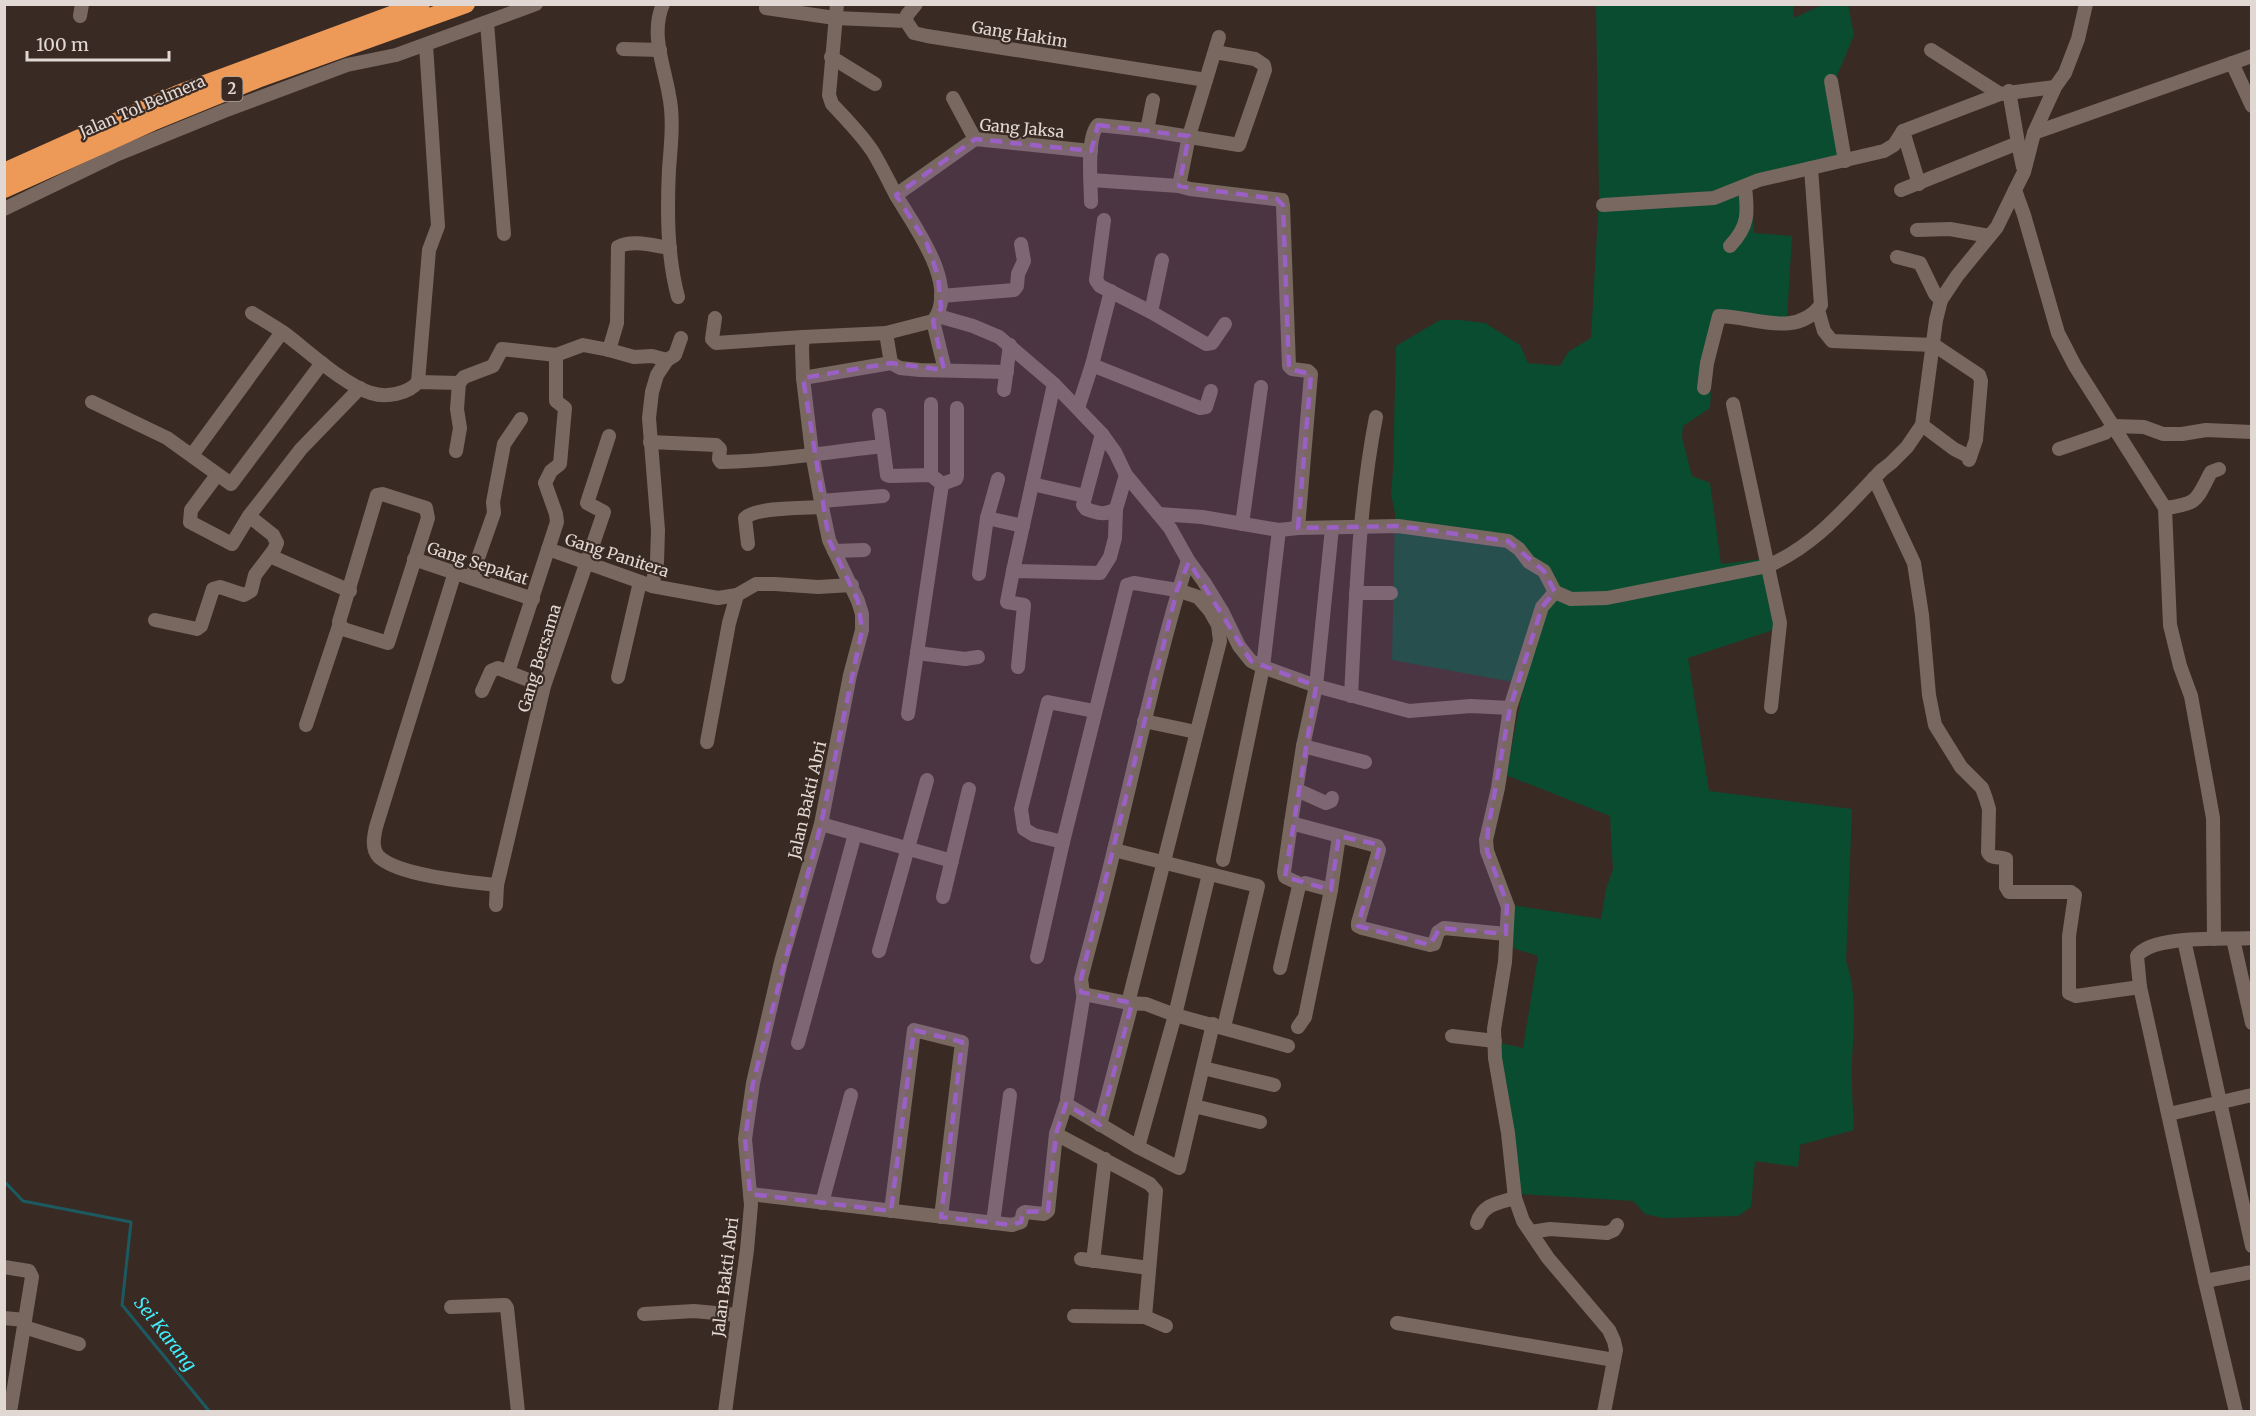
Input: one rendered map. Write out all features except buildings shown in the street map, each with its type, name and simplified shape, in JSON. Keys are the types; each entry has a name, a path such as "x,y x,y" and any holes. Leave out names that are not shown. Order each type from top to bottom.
{"highway":[{"name":"Jalan Tol Belmera","path":"4,172 178,94 421,4"},
{"name":"Jalan Tol Belmera","path":"4,189 152,122 260,78 466,4"}],"street":[{"path":"4,209 118,154 224,111 347,65 396,56 536,4"},
{"path":"663,4 658,14 657,28 670,96 672,122 668,207 670,248 678,297"},
{"path":"766,8 836,11 906,21 907,15 916,4"},
{"path":"1160,514 1202,517 1279,530 1398,526 1508,541 1519,549 1529,562 1544,571 1555,592 1571,599 1608,598 1768,566 1780,560 1830,525 1874,478 1892,464 1922,425 1936,320 1941,300 1956,276 1996,227 2024,172 2034,133 2055,87 2065,72 2078,39 2086,4"},
{"path":"836,11 828,87 832,104 873,152 931,252 941,296 941,308 936,319 945,370"},
{"name":"Gang Hakim","path":"906,21 914,33 927,36 1206,80"},
{"path":"487,23 504,234"},
{"path":"1179,186 1189,136 1219,37"},
{"path":"252,313 282,332 322,363 372,394 387,395 401,392 418,382 429,250 438,226 426,45"},
{"path":"623,50 660,50"},
{"path":"1931,50 2005,93 2024,172"},
{"path":"1090,202 1091,151 1095,128 1098,125 1147,130 1239,145 1265,70 1264,64 1261,60 1215,52"},
{"path":"2034,133 2252,56"},
{"path":"831,57 875,84"},
{"path":"2232,63 2252,106"},
{"path":"1831,81 1845,161"},
{"path":"1604,205 1714,198 1759,180 1884,151 1894,145 1904,131 2005,93 2055,87"},
{"path":"953,98 975,139"},
{"path":"1147,130 1153,100"},
{"path":"1904,131 1919,184"},
{"name":"Gang Jaksa","path":"896,195 975,139 1091,151"},
{"path":"1901,190 2018,142"},
{"path":"1704,388 1707,363 1719,316 1786,325 1804,319 1818,310 1821,305 1811,168"},
{"path":"1091,180 1179,186 1282,200 1289,366 1311,374 1298,528"},
{"path":"1730,246 1741,234 1746,222 1745,187"},
{"path":"2015,190 2058,333 2075,366 2165,508 2170,625 2190,696 2213,818 2214,939"},
{"path":"1104,220 1096,280 1100,286 1208,345 1212,343 1225,324"},
{"path":"1917,230 1950,229 1989,236"},
{"path":"609,350 617,323 618,247 630,244 670,248"},
{"path":"941,296 1014,290 1024,261 1021,244"},
{"path":"1897,257 1920,263 1935,294 1941,300"},
{"path":"1151,312 1162,260"},
{"path":"1078,408 1112,291"},
{"path":"1818,310 1824,331 1832,341 1934,345 1979,375 1981,381 1976,440 1970,459 1922,425"},
{"path":"715,318 712,339 716,344 886,333 936,319 987,331 1010,345 1054,384 1102,434 1115,452 1126,475 1143,498 1160,514 1223,613 1244,654 1251,661 1316,686 1409,711 1471,706 1510,708"},
{"path":"192,455 282,332"},
{"path":"886,333 891,363"},
{"name":"Jalan Bakti Abri","path":"725,1412 747,1250 750,1194 745,1138 753,1083 781,962 821,824 850,675 862,630 862,614 852,585 834,551 822,504 812,453 803,378 803,337"},
{"path":"618,677 646,584 657,562 658,530 649,418 652,392 657,375 667,360 675,355 681,338"},
{"path":"456,452 460,428 457,409 459,383 464,377 493,366 502,349 556,355 584,345 634,357 652,356 667,360"},
{"path":"1004,390 1010,345"},
{"path":"508,672 557,519 545,483 550,471 560,464 565,408 556,402 556,355"},
{"path":"92,402 167,438 231,483 322,363"},
{"path":"803,378 891,363 900,368 1007,372"},
{"path":"1092,365 1200,408 1206,407 1210,391"},
{"path":"418,382 459,383"},
{"path":"1018,667 1024,605 1007,602 1054,384"},
{"path":"1242,524 1261,387"},
{"path":"217,475 191,510 189,519 191,524 232,544 249,516 301,448 360,388"},
{"path":"908,714 936,480 931,404"},
{"path":"1733,404 1780,623 1771,707"},
{"path":"879,415 887,475 936,480 956,479 957,408"},
{"path":"1351,696 1361,526 1367,465 1376,417"},
{"path":"471,578 494,513 493,502 504,444 521,419"},
{"path":"2059,449 2106,433 2114,426 2144,428 2163,434 2206,430 2252,432"},
{"path":"1102,434 1083,502 1086,509 1104,514 1116,508"},
{"name":"Gang Bersama","path":"496,904 496,885 544,686 604,512 587,502 609,436"},
{"path":"650,442 716,445 720,449 718,459 721,462 758,461 883,446"},
{"path":"2165,508 2183,506 2198,498 2211,472 2218,470"},
{"path":"1013,571 1100,573 1110,557 1115,538 1116,508 1126,475"},
{"path":"1874,478 1914,563 1922,615 1929,695 1935,725 1961,767 1982,788 1989,809 1988,852 1994,858 2006,859 2006,887 2013,892 2071,892 2075,895 2069,936 2069,993 2076,996 2140,987"},
{"path":"979,574 987,518 998,479"},
{"path":"1032,484 1085,496"},
{"path":"306,725 350,591 377,495 382,494 426,508 428,518 388,643 339,626"},
{"path":"748,544 745,518 748,515 883,496"},
{"path":"155,620 197,628 201,626 213,589 220,587 247,594 254,584 255,575 277,543 276,538 249,516"},
{"path":"987,518 1023,526"},
{"path":"1331,890 1300,884 1285,877 1284,872 1303,746 1316,686 1332,528"},
{"path":"1223,860 1263,667 1279,530"},
{"name":"Gang Panitera","path":"548,549 646,584 718,598 738,595 756,584 818,587 852,585"},
{"path":"834,551 864,550"},
{"path":"270,556 350,591"},
{"name":"Gang Sepakat","path":"414,559 533,599"},
{"path":"1067,1098 1084,993 1081,989 1081,979 1177,590 1188,560"},
{"path":"455,572 376,826 373,843 375,852 392,865 456,880 496,885"},
{"path":"1037,957 1062,842 1127,585 1134,583 1177,590 1201,599 1218,625 1220,635 1162,862 1101,1125"},
{"path":"1555,592 1542,607 1510,708 1498,788 1486,840 1487,851 1507,903 1505,963 1494,1029 1495,1058 1508,1133 1515,1198 1523,1221 1548,1258 1608,1330 1614,1341 1614,1360 1604,1412"},
{"path":"1356,593 1391,593"},
{"path":"707,742 729,623 738,595"},
{"path":"917,653 965,659 978,657"},
{"path":"482,691 494,669 544,686"},
{"path":"1062,842 1034,835 1024,829 1021,809 1048,702 1094,711"},
{"path":"1144,721 1196,732"},
{"path":"1303,746 1365,762"},
{"path":"879,951 927,780"},
{"path":"944,897 969,789"},
{"path":"1297,790 1326,803 1332,798"},
{"path":"1291,823 1375,844 1378,850 1358,923 1362,928 1430,945 1434,944 1438,932 1444,928 1506,934"},
{"path":"821,824 951,861"},
{"path":"798,1043 855,834"},
{"path":"1298,1027 1305,1017 1340,836"},
{"path":"750,1194 1012,1226 1022,1222 1025,1212 1046,1214 1056,1134 1066,1104 1138,1147 1179,1168 1203,1068 1219,1025 1258,886 1114,850"},
{"path":"1138,1147 1175,1014 1209,874"},
{"path":"1280,968 1300,884"},
{"path":"2236,1412 2140,987 2137,956 2145,948 2184,940 2252,938"},
{"path":"2233,939 2247,983 2252,1023"},
{"path":"2184,940 2252,1246"},
{"path":"1084,993 1130,1003 1146,1004 1288,1046"},
{"path":"891,1211 914,1030 962,1042 941,1217"},
{"path":"1452,1036 1495,1041"},
{"path":"1203,1068 1274,1085"},
{"path":"822,1203 851,1095"},
{"path":"993,1223 1010,1095"},
{"path":"2169,1113 2252,1095"},
{"path":"1194,1106 1260,1122"},
{"path":"1056,1134 1150,1184 1156,1191 1145,1317"},
{"path":"1105,1159 1087,1260 1149,1268"},
{"path":"1477,1223 1486,1207 1515,1198"},
{"path":"1531,1232 1550,1229 1607,1233 1614,1230 1617,1225"},
{"path":"4,1267 32,1273 10,1412"},
{"path":"2205,1281 2252,1272"},
{"path":"452,1307 505,1305 518,1412"},
{"path":"644,1314 694,1311 737,1315"},
{"path":"1074,1316 1145,1317 1166,1326"},
{"path":"4,1318 25,1323 79,1344"},
{"path":"1397,1323 1614,1360"}],"highlighted area":[{"path":"1098,125 1189,136 1179,186 1277,199 1283,205 1289,369 1311,374 1298,528 1398,526 1508,541 1544,571 1555,592 1542,607 1510,708 1488,829 1487,851 1507,903 1506,934 1440,928 1430,945 1358,926 1380,845 1339,836 1331,890 1285,877 1316,686 1251,661 1189,562 1177,590 1081,979 1081,992 1132,1003 1100,1125 1066,1104 1056,1134 1048,1211 1023,1212 1021,1222 1012,1225 941,1217 962,1042 914,1030 891,1211 750,1194 745,1139 753,1083 821,824 862,630 858,601 829,540 803,378 891,363 944,370 933,321 941,308 938,276 927,244 896,195 975,139 1091,151"}],"green space":[{"path":"1596,5 1793,5 1794,18 1822,5 1848,5 1854,35 1834,83 1839,158 1751,184 1754,233 1792,236 1787,319 1714,311 1702,390 1711,392 1710,408 1683,426 1682,438 1692,476 1710,483 1721,564 1763,559 1776,629 1688,658 1709,791 1852,809 1846,961 1852,985 1854,1009 1852,1077 1854,1130 1800,1145 1798,1167 1755,1161 1751,1207 1738,1216 1663,1218 1645,1214 1633,1201 1520,1194 1500,1043 1523,1048 1538,956 1513,948 1512,905 1601,919 1606,890 1613,869 1610,816 1506,775 1524,684 1392,660 1395,513 1391,494 1396,346 1440,320 1485,323 1520,345 1528,363 1560,366 1568,352 1591,338 1599,198"}],"waterway":[{"name":"Sei Karang","path":"4,1181 23,1201 131,1222 122,1305 210,1412"}]}
